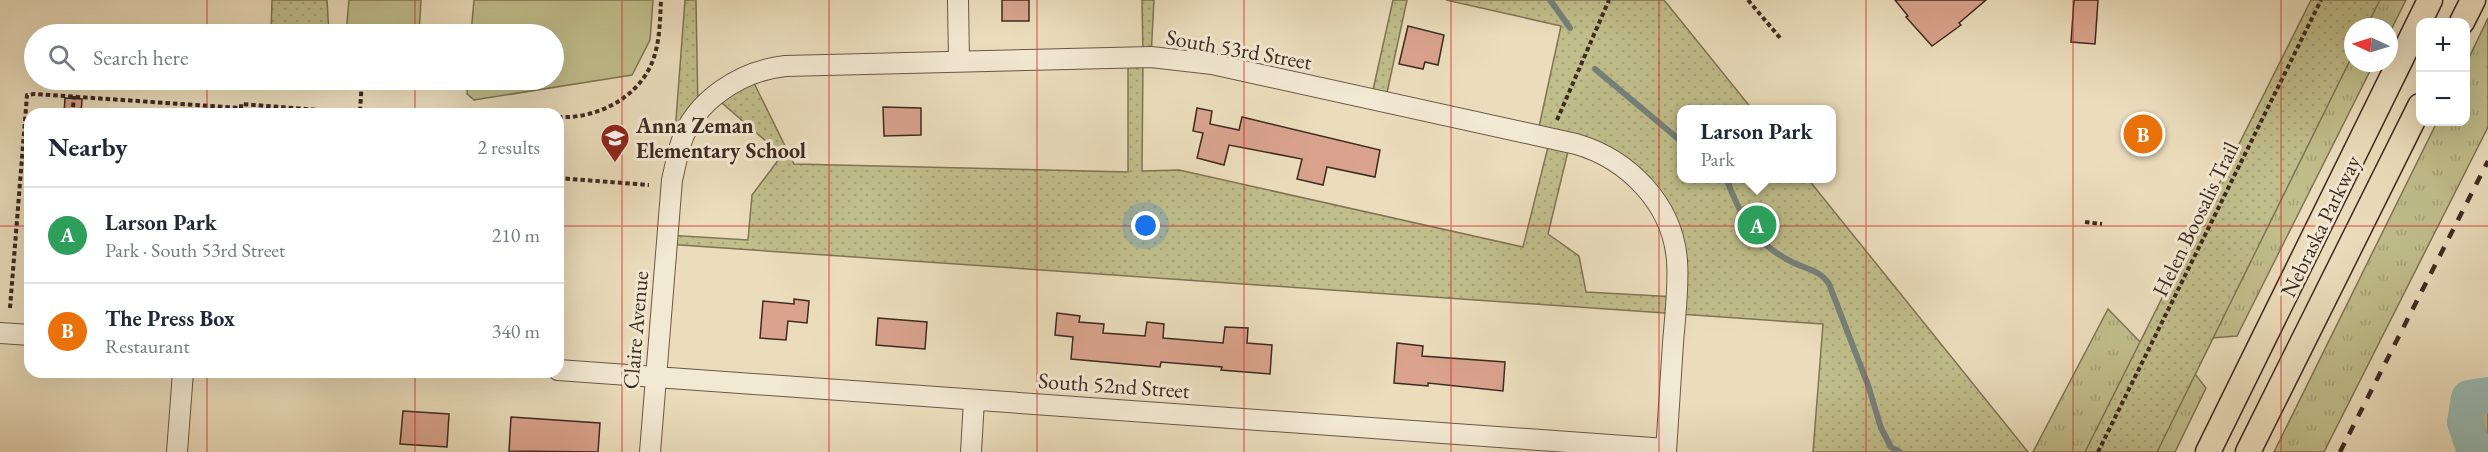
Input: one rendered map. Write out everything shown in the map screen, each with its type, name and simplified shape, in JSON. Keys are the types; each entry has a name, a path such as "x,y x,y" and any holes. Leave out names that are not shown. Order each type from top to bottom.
{"main road":[{"name":"Nebraska Parkway","path":"2208,452 2430,0"},
{"path":"2464,18 2473,0"},
{"name":"Nebraska Parkway","path":"2248,452 2416,116"}],"street":[{"path":"958,0 959,61"},
{"name":"South 53rd Street","path":"669,212 672,180 681,142 691,122 708,102 735,82 760,71 785,66 1151,57 1192,60 1588,148 1605,155 1631,173 1648,191 1662,210 1677,255 1677,297 1666,450"},
{"name":"Claire Avenue","path":"650,452 669,212"},
{"path":"0,333 24,335"},
{"name":"South 52nd Street","path":"564,370 1666,450"},
{"path":"177,452 183,378"},
{"path":"971,452 975,400"}],"path":[{"path":"564,117 597,112 620,100 636,87 650,67 656,51 661,0"},
{"path":"1556,121 1609,0"},
{"path":"1749,0 1781,39"},
{"name":"Helen Boosalis Trail","path":"2098,452 2321,0"},
{"path":"360,108 361,90"},
{"path":"24,108 27,95 34,94 158,104 241,108 241,104 309,108"},
{"path":"74,96 74,107"},
{"path":"10,308 24,113"},
{"path":"564,178 649,185"},
{"path":"2085,222 2102,224"}],"green space":[{"path":"272,0 327,0 328,24 271,24"},
{"path":"349,0 421,0 420,24 347,24"},
{"path":"474,0 653,0 650,40 632,75 564,86 564,24 472,24"},
{"path":"685,0 696,0 698,113 669,212"},
{"path":"1142,0 1154,0 1151,57 1143,58 1142,171 1179,170 1523,247 1550,139 1537,136 1561,26 1446,0 1664,0 1749,105 1677,105 1677,183 1811,183 2028,452 1813,452 1823,324 666,244 667,235 748,240 752,195 782,155 714,96 750,75 794,164 1128,172 1128,58 1143,57","holes":["1570,143 1654,198 1677,262 1677,297 1586,292 1579,256 1548,234"]},
{"path":"1393,0 1407,0 1385,102 1371,99"},
{"path":"2311,0 2380,0 2371,18 2344,18 2344,72 2157,452 2085,452"},
{"path":"2319,0 2406,0 2397,18 2344,18 2344,72 2369,72 2237,336 2199,339"},
{"path":"2488,18 2488,127 2324,452 2274,452 2435,126 2470,126 2470,56"},
{"path":"467,90 537,90 474,100 467,94"},
{"path":"2108,309 2148,350 2185,361 2206,388 2175,452 2033,452"},
{"path":"2454,392 2488,396 2488,435"}],"building":[{"path":"1002,0 1029,0 1029,21 1002,21"},
{"path":"1895,0 1986,0 1959,23 1961,25 1932,46 1906,17 1908,16"},
{"path":"2074,0 2098,0 2095,44 2071,42"},
{"path":"1408,26 1444,35 1438,65 1425,62 1423,69 1399,64"},
{"path":"65,98 82,99 81,108 64,108"},
{"path":"883,107 921,108 921,135 884,136"},
{"path":"1197,108 1212,111 1210,124 1239,130 1242,117 1380,150 1375,177 1327,167 1323,185 1297,179 1302,159 1229,145 1224,165 1197,158 1203,133 1193,131"},
{"path":"794,299 809,301 807,323 788,321 786,340 760,338 763,301 794,304"},
{"path":"1057,313 1080,316 1079,322 1104,324 1103,333 1145,336 1147,322 1164,324 1163,338 1223,343 1225,327 1248,328 1247,343 1272,345 1270,374 1161,362 1160,367 1071,359 1073,337 1055,335"},
{"path":"878,318 927,322 925,349 876,345"},
{"path":"1397,343 1423,346 1422,356 1505,362 1503,391 1428,383 1428,386 1394,383"},
{"path":"403,411 449,414 447,447 400,444"},
{"path":"511,417 600,423 598,452 509,451"}],"waterway":[{"path":"1550,0 1570,28"},
{"path":"1595,69 1677,138"},
{"path":"1728,183 1744,218 1759,238 1780,255 1818,273 1829,284 1868,385 1881,428 1891,447 1900,452"},
{"path":"2475,452 2465,422 2469,398 2488,395"}],"railway":[{"path":"2340,452 2488,161"}],"place":[{"name":"The Press Box","path":"2143,134"},
{"name":"Anna Zeman Elementary School","path":"615,164"},
{"name":"Larson Park","path":"1757,225"}]}
